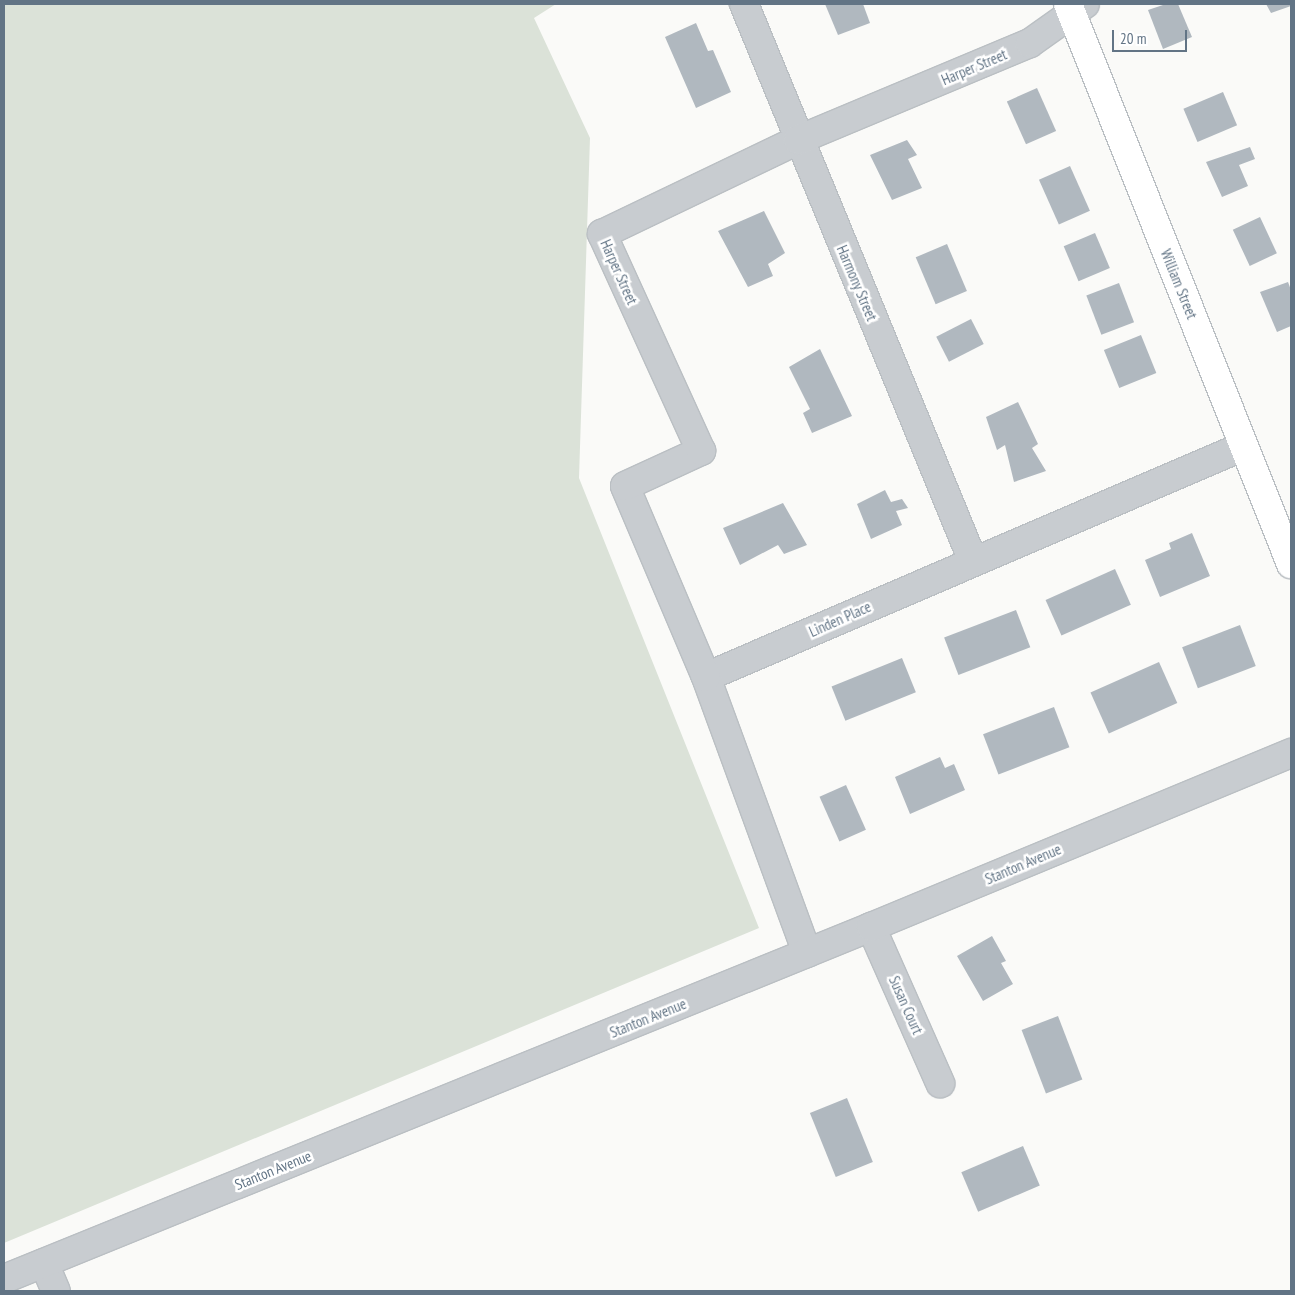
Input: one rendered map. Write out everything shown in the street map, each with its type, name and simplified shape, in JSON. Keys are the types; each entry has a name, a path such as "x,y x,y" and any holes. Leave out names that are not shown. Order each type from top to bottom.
{"main road":[{"name":"William Street","path":"1075,7 1291,564"}],"street":[{"name":"Harmony Street","path":"744,4 798,140 973,561"},
{"name":"Harper Street","path":"706,677 625,486 701,451 602,234 798,140 1030,43 1075,7"},
{"name":"Linden Place","path":"706,677 1244,446"},
{"path":"706,677 807,953"},
{"name":"Stanton Avenue","path":"4,1279 871,927 1291,753"},
{"name":"Susan Court","path":"871,927 940,1083"},
{"path":"44,1262 56,1291"}],"shaded area":[{"path":"4,4 556,4 534,18 590,138 579,478 759,928 4,1243"}],"building":[{"path":"825,4 863,4 870,23 838,35"},
{"path":"1166,4 1178,4 1192,37 1163,49 1148,10"},
{"path":"1266,4 1291,4 1291,6 1271,13"},
{"path":"696,23 708,51 713,50 731,92 696,108 665,37"},
{"path":"1037,88 1056,131 1026,144 1007,101"},
{"path":"1223,92 1237,125 1197,142 1183,109"},
{"path":"907,140 917,155 908,159 922,188 892,200 870,155"},
{"path":"1250,147 1255,159 1239,165 1248,186 1222,197 1206,162"},
{"path":"1070,166 1090,211 1059,225 1039,180"},
{"path":"764,211 785,253 768,264 773,276 748,287 718,231"},
{"path":"1260,217 1277,253 1250,266 1233,230"},
{"path":"1095,233 1110,268 1079,281 1064,246"},
{"path":"947,244 967,291 936,304 916,257"},
{"path":"1288,282 1291,290 1291,326 1277,332 1260,292"},
{"path":"1119,283 1134,322 1101,335 1086,296"},
{"path":"971,319 984,344 949,362 936,337"},
{"path":"1141,335 1156,373 1119,388 1104,350"},
{"path":"820,349 852,416 812,433 803,413 810,409 789,367"},
{"path":"1018,402 1038,444 1032,448 1046,471 1014,482 1005,445 997,450 986,417"},
{"path":"885,490 891,502 902,499 908,508 896,511 902,525 871,539 857,504"},
{"path":"783,503 807,545 784,554 778,545 740,565 723,528"},
{"path":"1192,533 1210,576 1160,597 1145,560 1171,549 1169,543"},
{"path":"1115,569 1131,605 1061,636 1046,600"},
{"path":"1016,610 1030,647 958,675 944,638"},
{"path":"1240,625 1256,666 1198,688 1182,647"},
{"path":"902,658 916,692 845,721 832,686"},
{"path":"1159,662 1177,703 1109,734 1090,693"},
{"path":"1054,707 1069,747 998,774 983,734"},
{"path":"940,757 945,768 954,764 965,790 910,814 895,777"},
{"path":"846,785 866,830 839,842 820,797"},
{"path":"992,936 1006,961 1001,963 1013,984 983,1001 957,956"},
{"path":"1058,1016 1082,1079 1046,1093 1022,1030"},
{"path":"847,1098 873,1162 836,1177 810,1113"},
{"path":"1023,1146 1040,1186 978,1212 961,1172"}]}
